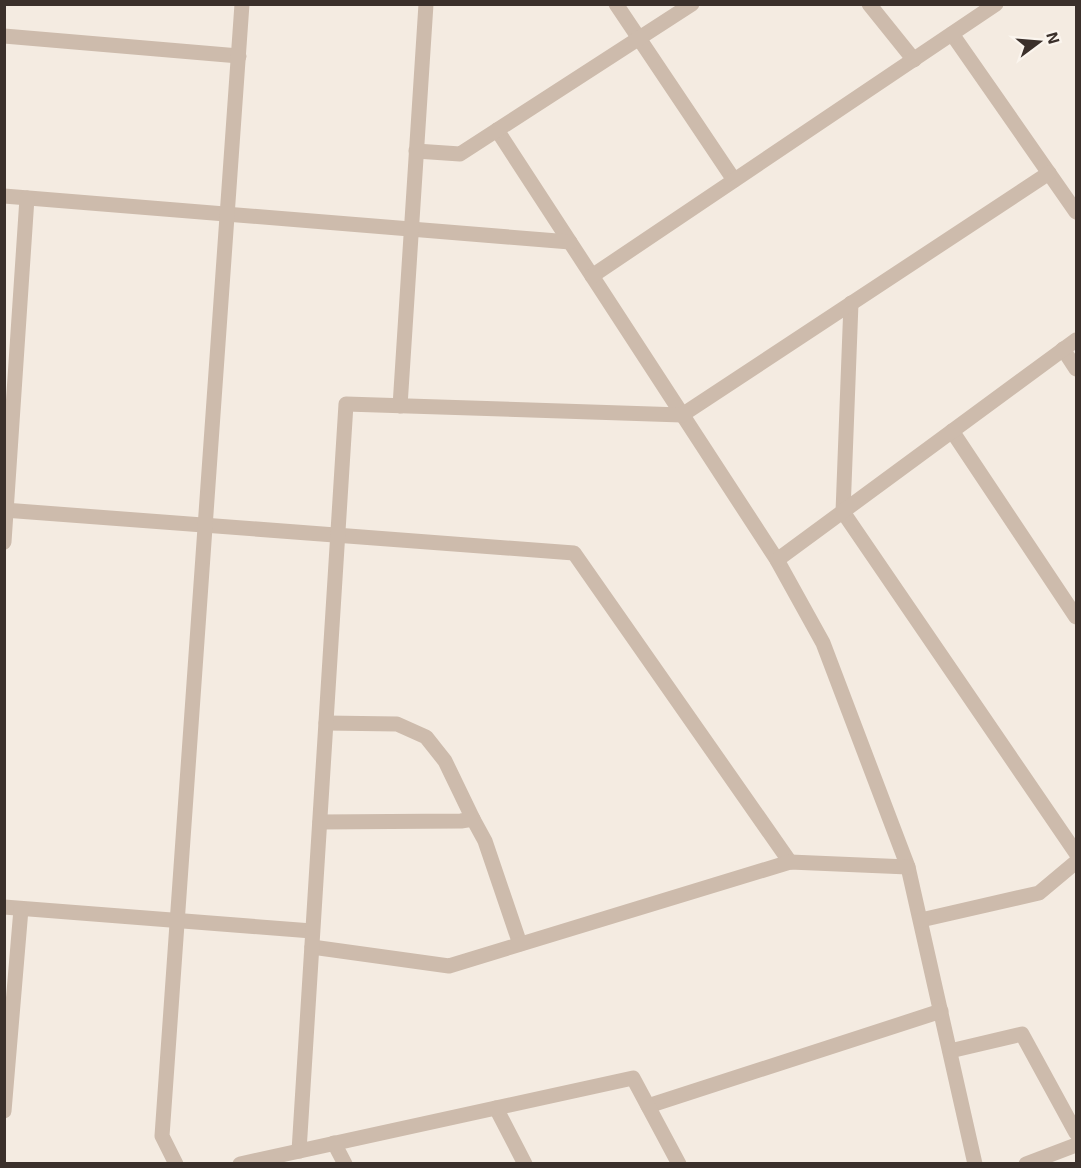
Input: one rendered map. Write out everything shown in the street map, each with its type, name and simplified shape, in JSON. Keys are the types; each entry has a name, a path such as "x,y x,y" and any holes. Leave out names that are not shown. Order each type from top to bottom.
{"street":[{"path":"176,1164 162,1136 242,4"},
{"path":"400,406 426,4"},
{"path":"616,4 734,180"},
{"path":"416,151 460,154 692,4"},
{"path":"869,4 914,60"},
{"path":"592,276 996,4"},
{"path":"952,34 1077,212"},
{"path":"4,36 239,56"},
{"path":"497,130 777,560 823,643 908,867 975,1164"},
{"path":"299,1150 346,404 682,415 1049,173"},
{"path":"4,196 570,242"},
{"path":"4,542 11,340 27,198"},
{"path":"851,303 843,512 1077,853"},
{"path":"777,560 1077,340"},
{"path":"1063,349 1077,369"},
{"path":"952,431 1077,617"},
{"path":"6,510 574,553 790,862"},
{"path":"326,723 397,724 426,737 445,761 485,841 520,944"},
{"path":"320,822 473,819"},
{"path":"4,907 177,921 312,939 449,966 790,862 908,867"},
{"path":"921,920 1039,893 1077,862"},
{"path":"4,1111 21,909"},
{"path":"648,1106 941,1011"},
{"path":"950,1052 1022,1034 1077,1133"},
{"path":"240,1164 633,1078 679,1164"},
{"path":"496,1108 525,1164"},
{"path":"334,1143 345,1164"},
{"path":"1026,1164 1077,1145"}]}
